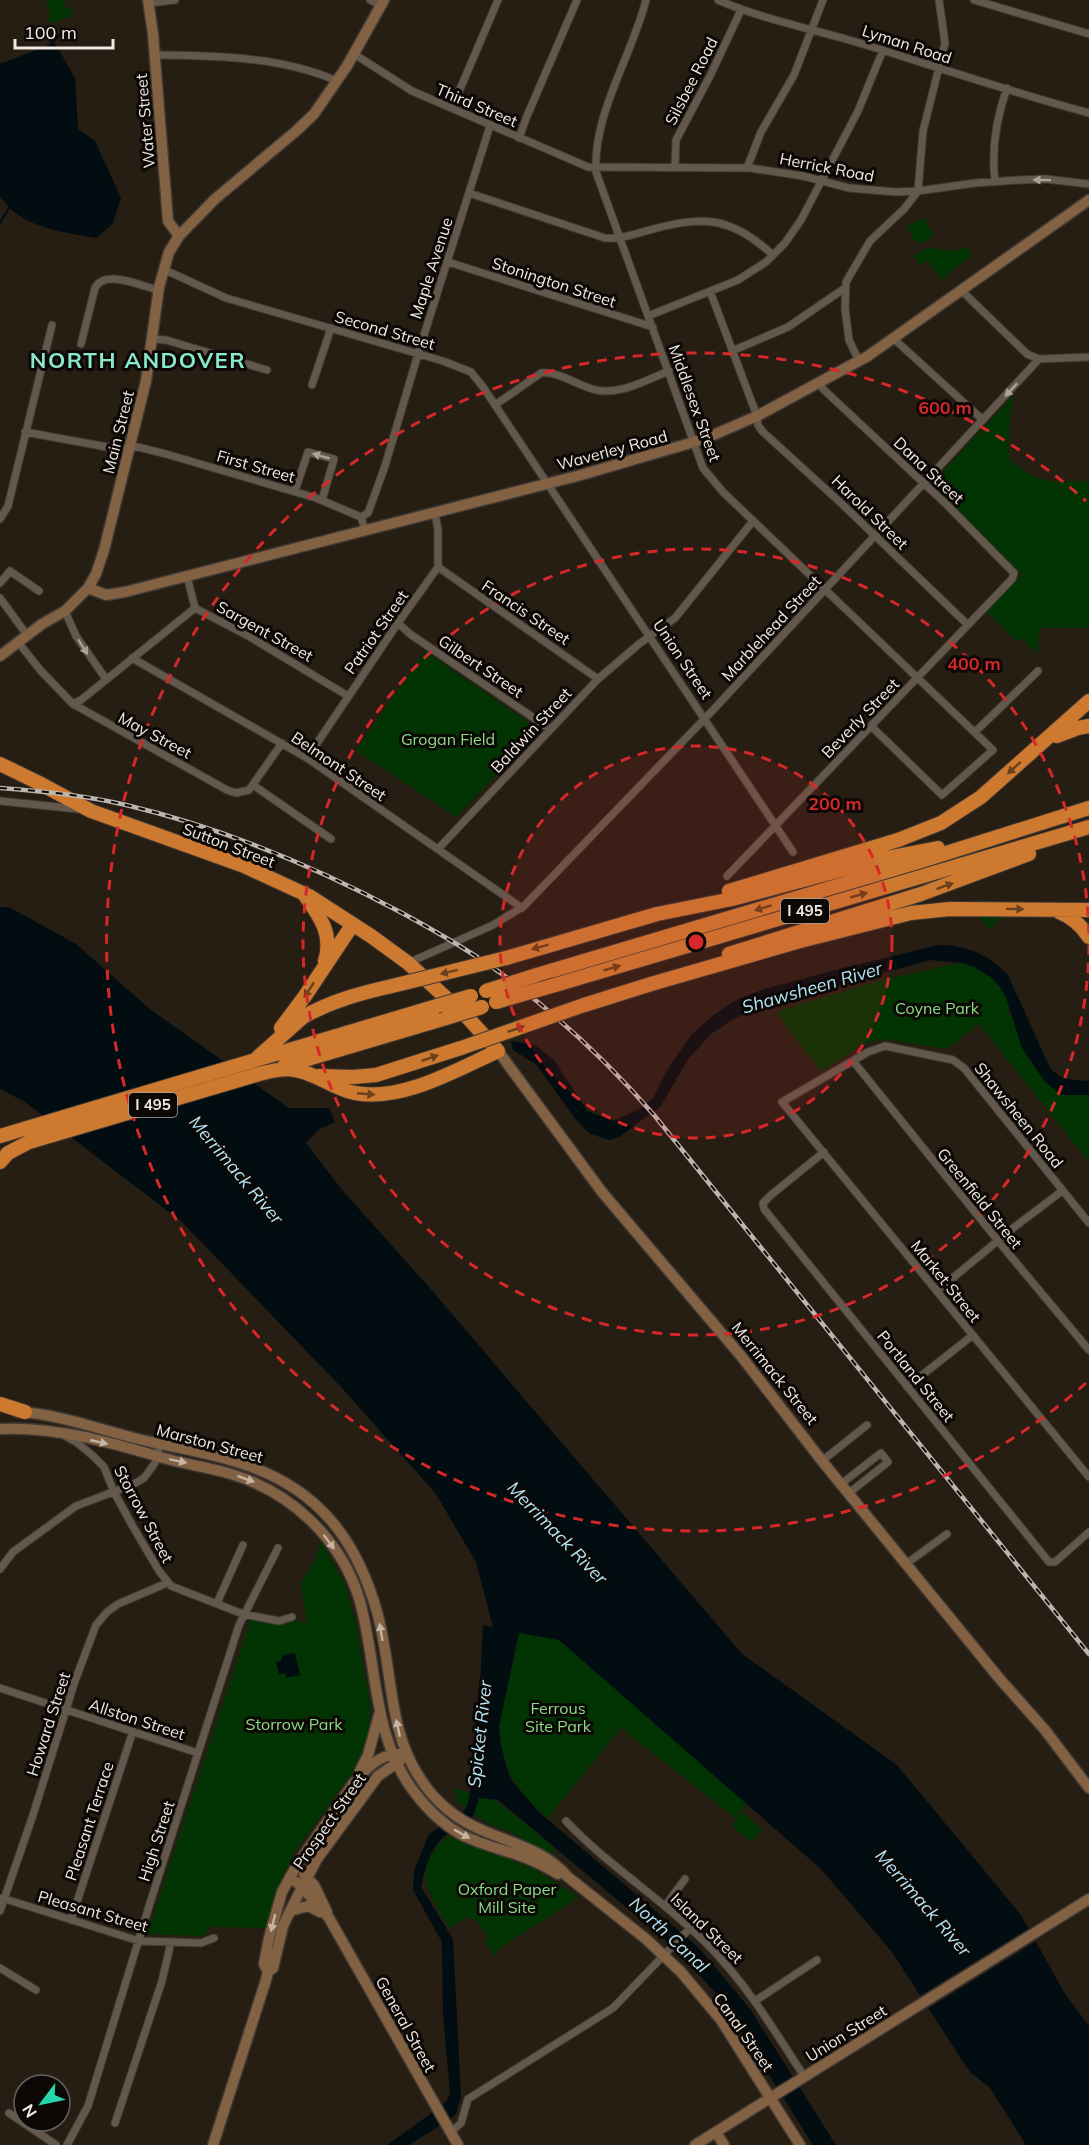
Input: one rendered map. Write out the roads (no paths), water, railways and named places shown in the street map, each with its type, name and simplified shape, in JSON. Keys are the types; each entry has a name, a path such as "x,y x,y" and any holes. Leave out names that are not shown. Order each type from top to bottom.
{"highway":[{"path":"0,1135 255,1059 311,1012 351,995 506,958 657,914 931,828 968,807 1089,701"},
{"path":"1046,741 1068,731 1089,726"},
{"name":"Sutton Street","path":"0,764 91,811 244,866 303,893 353,924 408,963 431,984"},
{"name":"I 495","path":"0,1135 471,996 1086,810"},
{"name":"I 495","path":"0,1151 1086,828"},
{"path":"657,914 732,899 886,858 999,837"},
{"path":"651,984 750,946 945,886 1039,850 1055,838"},
{"path":"303,893 327,931 328,947 323,969"},
{"path":"311,1075 353,1077 376,1075 651,984 857,925 911,913 950,909 1089,910"},
{"path":"1051,910 1068,916 1089,937"},
{"path":"271,1046 353,924"},
{"name":"Merrimack Street","path":"431,984 469,1019 498,1051"},
{"path":"0,1162 8,1153 29,1142 259,1074 295,1070 353,1093 370,1096 382,1095 411,1088 498,1051"},
{"path":"0,1404 26,1412"}],"main road":[{"name":"Water Street","path":"148,2 168,221 179,236"},
{"name":"Main Street","path":"0,656 64,611 88,588 96,574 146,381 159,291 169,252 179,236 225,190 309,120 354,54 382,2"},
{"name":"Waverley Road","path":"88,588 106,595 187,576 435,513 647,457 695,442 757,416 859,361 894,339 1089,200"},
{"name":"Merrimack Street","path":"498,1051 604,1195 741,1356 822,1461 999,1678 1045,1730 1089,1788"},
{"name":"Marston Street","path":"0,1410 26,1412 238,1462 267,1474 300,1492 339,1530 358,1559 367,1579 382,1632 396,1719 405,1755"},
{"name":"Marston Street","path":"0,1429 35,1429 57,1432 231,1474 266,1487 290,1502 324,1534 348,1570 358,1596 371,1651 380,1709 394,1759"},
{"name":"Prospect Street","path":"268,1972 264,1964 274,1917 292,1873 353,1784 368,1755 380,1709"},
{"path":"394,1759 405,1755"},
{"name":"Canal Street","path":"405,1755 422,1781 441,1803 472,1825 527,1847 549,1859 568,1877"},
{"name":"Prospect Street","path":"353,1784 369,1766 383,1757 394,1759"},
{"name":"Canal Street","path":"394,1759 415,1793 432,1812 460,1834 528,1858 568,1877 668,1952 675,1965 721,2020 775,2095 800,2145"},
{"name":"Prospect Street","path":"213,2145 268,1972 273,1968 283,1926 290,1911 317,1859 378,1776 394,1759"},
{"name":"General Street","path":"292,1873 304,1882 329,1918 458,2145"},
{"name":"Union Street","path":"695,2145 1089,1899"},
{"path":"290,1911 308,1906 329,1918"},
{"path":"716,2132 724,2145"}],"street":[{"path":"148,2 175,0"},
{"path":"370,0 382,2"},
{"path":"452,108 498,0"},
{"path":"519,138 577,0"},
{"name":"Middlesex Street","path":"646,0 603,121 596,167 704,468 713,481 753,521 993,750 942,795 870,726"},
{"name":"Lyman Road","path":"718,0 741,10 813,29 939,69 1089,112"},
{"path":"747,168 761,132 794,75 823,0"},
{"path":"859,361 849,340 845,308 846,282 870,241 904,209 918,191 923,131 944,52 945,35 939,0"},
{"path":"974,0 1089,34"},
{"name":"Silsbee Road","path":"675,166 676,140 741,10"},
{"path":"648,316 738,280 773,255 797,227 861,105 883,50"},
{"name":"Third Street","path":"354,54 410,90 580,164 596,167"},
{"path":"154,55 216,56 267,62 306,70 337,81"},
{"path":"995,181 996,122 1007,88"},
{"name":"Maple Avenue","path":"361,517 368,513 376,491 490,126"},
{"name":"Herrick Road","path":"596,167 747,168 803,176 864,190 918,191 995,181 1046,179 1089,184"},
{"path":"469,193 605,238 620,239 681,222 723,223 734,227 773,255"},
{"name":"Stonington Street","path":"448,262 653,327"},
{"name":"Second Street","path":"163,269 226,298 418,354 471,372 548,483"},
{"path":"81,344 95,288 100,281 110,278 159,291"},
{"path":"732,351 788,327 846,288"},
{"name":"Harold Street","path":"710,291 762,431 805,469 968,625"},
{"path":"962,291 1028,354 1039,359 1089,357"},
{"path":"0,519 8,506 52,325"},
{"path":"312,386 331,328"},
{"path":"153,339 166,340 267,370"},
{"path":"894,339 983,420"},
{"name":"Marblehead Street","path":"408,963 493,925 522,908 544,887 825,590 1039,359"},
{"path":"495,405 541,373 596,390 609,391 631,386 669,371"},
{"name":"Dana Street","path":"820,383 1011,568 1014,573 1012,579"},
{"name":"First Street","path":"26,432 118,449 138,447 166,454 295,491 361,517"},
{"path":"295,491 308,452 334,459 322,500"},
{"name":"Union Street","path":"548,483 793,852"},
{"path":"435,513 438,530 438,567"},
{"path":"361,517 364,530"},
{"name":"Baldwin Street","path":"438,849 598,679 668,624 682,610 753,521"},
{"name":"Patriot Street","path":"307,758 438,567"},
{"name":"Francis Street","path":"438,567 598,679"},
{"path":"0,583 10,571 39,591"},
{"name":"Sargent Street","path":"187,576 195,608 250,637 348,696"},
{"name":"Beverly Street","path":"727,876 1012,579"},
{"name":"May Street","path":"0,598 41,671 73,704 228,790 243,793 253,785"},
{"path":"73,704 195,608"},
{"path":"64,611 81,643 106,680"},
{"name":"Gilbert Street","path":"398,623 410,634 550,729"},
{"name":"Belmont Street","path":"132,658 307,758 522,908"},
{"path":"975,732 1038,671"},
{"path":"282,743 253,785 331,839"},
{"path":"0,801 65,806 91,811"},
{"name":"Shawsheen Road","path":"782,1102 877,1047 885,1046 953,1060 964,1068 1089,1223"},
{"name":"Greenfield Street","path":"853,1061 1089,1350"},
{"name":"Market Street","path":"782,1102 1089,1477"},
{"name":"Portland Street","path":"824,1152 771,1195 762,1207 1048,1562 1055,1562 1089,1532"},
{"path":"937,1292 1046,1201 1062,1191"},
{"path":"908,1387 973,1335"},
{"path":"822,1461 867,1425"},
{"name":"Storrow Street","path":"57,1432 76,1442 98,1461 109,1476 114,1492 154,1564 167,1582 178,1590 243,1614 279,1621 292,1617"},
{"path":"0,1569 17,1549 76,1506 144,1478 152,1469 160,1445"},
{"path":"841,1484 881,1453 888,1462 849,1493"},
{"path":"906,1564 947,1533"},
{"path":"217,1603 243,1545"},
{"name":"High Street","path":"68,2145 88,2106 243,1614 278,1548"},
{"name":"Howard Street","path":"0,1911 2,1898 92,1634 101,1618 118,1604 167,1582"},
{"name":"Allston Street","path":"0,1688 198,1753"},
{"name":"Pleasant Terrace","path":"71,1920 133,1731"},
{"name":"Island Street","path":"566,1821 581,1837 665,1906 688,1931 727,1965 755,2001 801,2078"},
{"path":"665,1906 685,1879"},
{"name":"Pleasant Street","path":"2,1898 139,1941 201,1942 214,1938"},
{"path":"448,2131 461,2123 468,2099 613,2008 688,1931"},
{"path":"115,2123 162,1981 171,1942"},
{"path":"755,2001 818,1960"},
{"path":"0,1968 36,1990"},
{"path":"9,2114 56,2145"}],"water":[{"path":"55,43 75,78 78,129 95,141 121,198 113,223 97,238 57,231 31,222 9,207 0,196 0,64"},
{"path":"0,907 9,907 76,944 151,1010 289,1108 329,1108 335,1122 318,1130 306,1143 343,1191 429,1287 742,1654 897,1765 1021,1915 1065,1994 1089,2026 1089,2145 1026,2145 990,2088 969,2071 892,1952 821,1869 559,1640 519,1633 499,1726 501,1745 513,1782 539,1812 699,1948 750,2009 836,2145 813,2145 717,1995 664,1939 498,1800 479,1798 473,1817 443,1837 437,1844 428,1861 421,1887 453,1939 461,2097 456,2114 449,2120 409,2145 387,2145 440,2107 447,2101 450,2093 443,2015 442,1942 413,1890 414,1871 429,1834 464,1811 467,1806 478,1753 475,1718 480,1684 483,1625 493,1627 476,1562 436,1494 342,1388 182,1222 25,1102 0,1089"},
{"name":"Shawsheen River","path":"939,945 949,945 977,952 1008,975 1050,1068 1063,1077 1089,1081 1089,1095 1061,1095 1045,1082 1022,1048 1006,998 992,978 963,963 930,960 753,1009 732,1020 711,1034 688,1059 661,1106 619,1137 610,1140 590,1134 575,1119 536,1064 513,1050 511,1041 535,1045 554,1060 587,1111 614,1121 643,1107 653,1098 669,1067 691,1035 715,1014 738,999 765,989 843,968"},
{"path":"295,1653 300,1675 286,1678 285,1673 279,1674 276,1662 282,1660 282,1655"}],"waterway":[{"path":"49,46 60,34"},
{"path":"0,223 10,206"}],"railway":[{"path":"0,788 63,794 126,805 198,825 269,850 337,880 404,914 463,948 519,987 590,1048 654,1115 1089,1654"}],"district":[{"name":"NORTH ANDOVER","path":"138,360"}],"park label":[{"name":"Grogan Field","path":"448,739"},
{"name":"Coyne Park","path":"937,1008"},
{"name":"Ferrous Site Park","path":"558,1717"},
{"name":"Storrow Park","path":"294,1724"},
{"name":"Oxford Paper Mill Site","path":"507,1898"}],"water label":[{"name":"Merrimack River","path":"236,1170"},
{"name":"Merrimack River","path":"557,1533"},
{"name":"Spicket River","path":"480,1734"},
{"name":"Merrimack River","path":"923,1903"},
{"name":"North Canal","path":"669,1935"}]}
